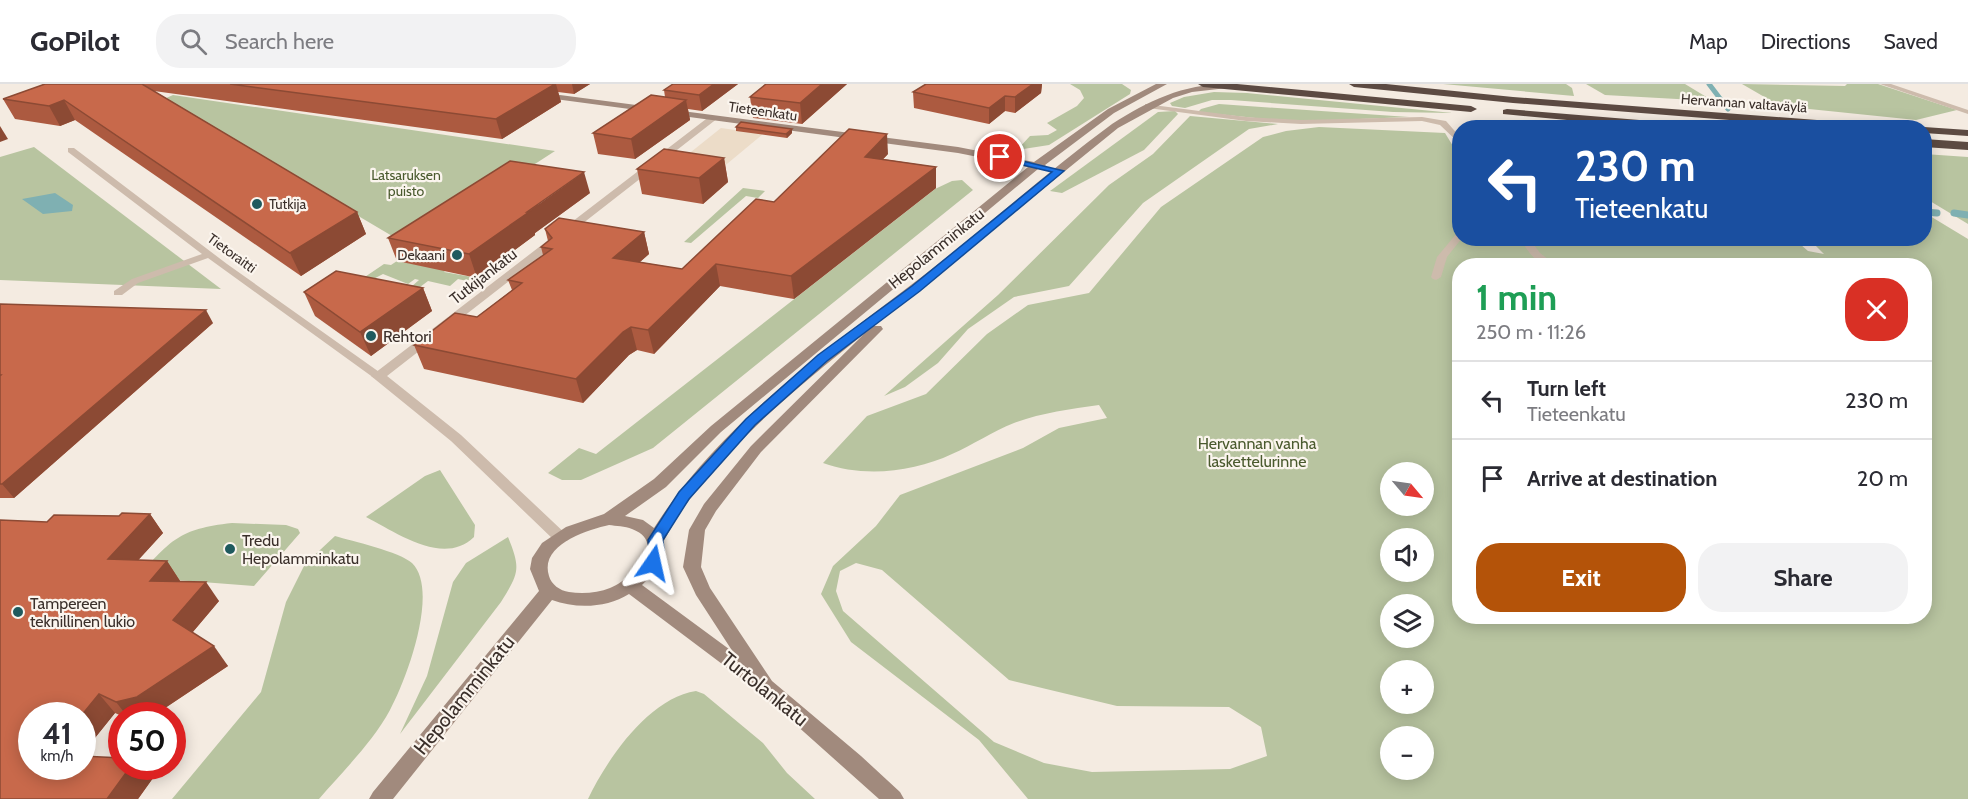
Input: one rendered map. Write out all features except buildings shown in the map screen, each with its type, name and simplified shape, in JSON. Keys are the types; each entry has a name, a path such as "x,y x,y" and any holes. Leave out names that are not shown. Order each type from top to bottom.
{"highway":[{"name":"Hervannan valtaväylä","path":"1203,84 1602,120"},
{"name":"Hervannan valtaväylä","path":"1354,84 1513,100 1777,120"},
{"path":"1932,131 1968,133"},
{"path":"1932,144 1968,146"}],"main road":[{"name":"Hepolamminkatu","path":"609,519 660,483 716,429 1036,166 1111,111 1163,84"},
{"path":"1363,84 1375,86"},
{"name":"Hepolamminkatu","path":"655,540 684,495 751,422 822,358 916,288 1102,136 1148,106 1181,92 1224,86"},
{"name":"Tieteenkatu","path":"532,93 958,150 1059,171"},
{"path":"765,686 702,590 692,567 697,530 710,508 756,449 916,288"},
{"path":"609,519 638,524 649,531 655,540 657,551 653,563 644,575 631,586 615,594 596,599 570,599 549,591 542,582 539,571 541,559 549,547 561,537 591,522 609,519"},
{"name":"Turtolankatu","path":"631,586 765,686 854,762 893,799"},
{"name":"Hepolamminkatu","path":"380,799 549,591"}],"street":[{"name":"Tutkijankatu","path":"378,376 713,118"},
{"path":"378,376 462,443 561,537"}],"lane":[{"path":"1884,84 1968,112"},
{"path":"1148,106 1257,120 1301,122 1422,119 1443,123 1452,133"},
{"name":"Tietoraitti","path":"71,150 208,255 378,376"},
{"path":"1436,277 1442,257 1452,245"},
{"path":"1529,246 1540,258"},
{"path":"118,293 135,281 208,255"}],"green space":[{"path":"1070,84 1122,84 1131,90 1130,94 1049,145 1017,150 1030,136 1048,135 1057,130 1047,123 1077,106 1084,98 1080,90"},
{"path":"1443,84 1566,84 1572,88 1574,96"},
{"path":"1586,84 1685,84 1713,101 1605,95"},
{"path":"1742,84 1845,86 1847,84 1878,84 1957,110 1916,120 1780,106"},
{"path":"1214,92 1247,93 1453,113 1393,112 1231,100 1212,100 1185,108 1172,106 1170,103 1184,97"},
{"name":"Latsaruksen puisto","path":"173,95 555,151 409,246 181,111 148,106"},
{"path":"1219,104 1409,117 1310,121 1198,112"},
{"path":"1175,111 1178,114 1144,150 1062,193 1050,191 1158,112"},
{"path":"1190,116 1278,124 1249,129 1143,203 1069,286 1014,297 968,329 938,363 905,387 884,396 998,295 1109,185 1153,154"},
{"name":"Hervannan vanha laskettelurinne","path":"1319,127 1445,133 1452,144 1452,246 1802,246 1808,251 1824,254 1816,246 1932,246 1932,217 1968,239 1968,799 1028,799 979,740 851,642 821,594 833,566 876,526 900,495 1023,448 1059,428 1107,418 1099,405 1035,417 1006,426 937,460 905,469 855,470 823,463 867,416 926,394 987,334 1028,305 1089,293 1161,207 1263,137 1286,131","holes":["856,563 882,570 1009,680 1117,706 1229,707 1261,727 1267,756 1230,769 1092,772 1044,763 994,742 843,611 836,591 840,571"]},
{"path":"34,147 221,289 0,280 0,157"},
{"path":"1932,155 1968,157 1968,224 1932,202"},
{"path":"962,180 973,190 653,448 581,480 562,480 548,473 579,448 596,454 935,189 952,181"},
{"path":"743,188 765,191 758,198 746,196 691,243 684,242"},
{"path":"397,261 472,277 467,281 458,279 450,286 428,281 412,293 411,287 419,280 415,279 408,284 383,274 360,286 353,285 384,264 391,265"},
{"path":"440,470 475,525 474,537 462,545 448,549 420,544 366,517 425,476"},
{"path":"232,523 286,525 298,529 300,533 254,586 137,577 177,538 199,529"},
{"path":"335,536 406,559 412,563 420,576 423,593 418,636 404,679 383,722 319,799 172,799 261,692 286,602 305,564"},
{"path":"508,537 516,564 512,584 501,602 400,734 427,676 453,582 466,563"},
{"path":"696,691 704,694 763,743 787,773 815,799 588,799 618,749 646,718 662,705 679,696"}],"shaded area":[{"path":"721,128 763,134 710,178 666,172"}],"water":[{"path":"55,193 73,205 72,211 43,214 22,199"}],"waterway":[{"path":"1709,84 1728,109"},
{"path":"1932,213 1937,213"},
{"path":"1954,213 1968,215"}],"place":[{"name":"Tutkija","path":"257,204"},
{"name":"Dekaani","path":"457,255"},
{"name":"Rehtori","path":"371,336"},
{"name":"Tredu Hepolamminkatu","path":"230,549"},
{"name":"Tampereen teknillinen lukio","path":"18,612"}],"route":[{"path":"653,563 657,551 655,540 684,495 751,422 822,358 916,288 1059,171 1000,157"}]}
